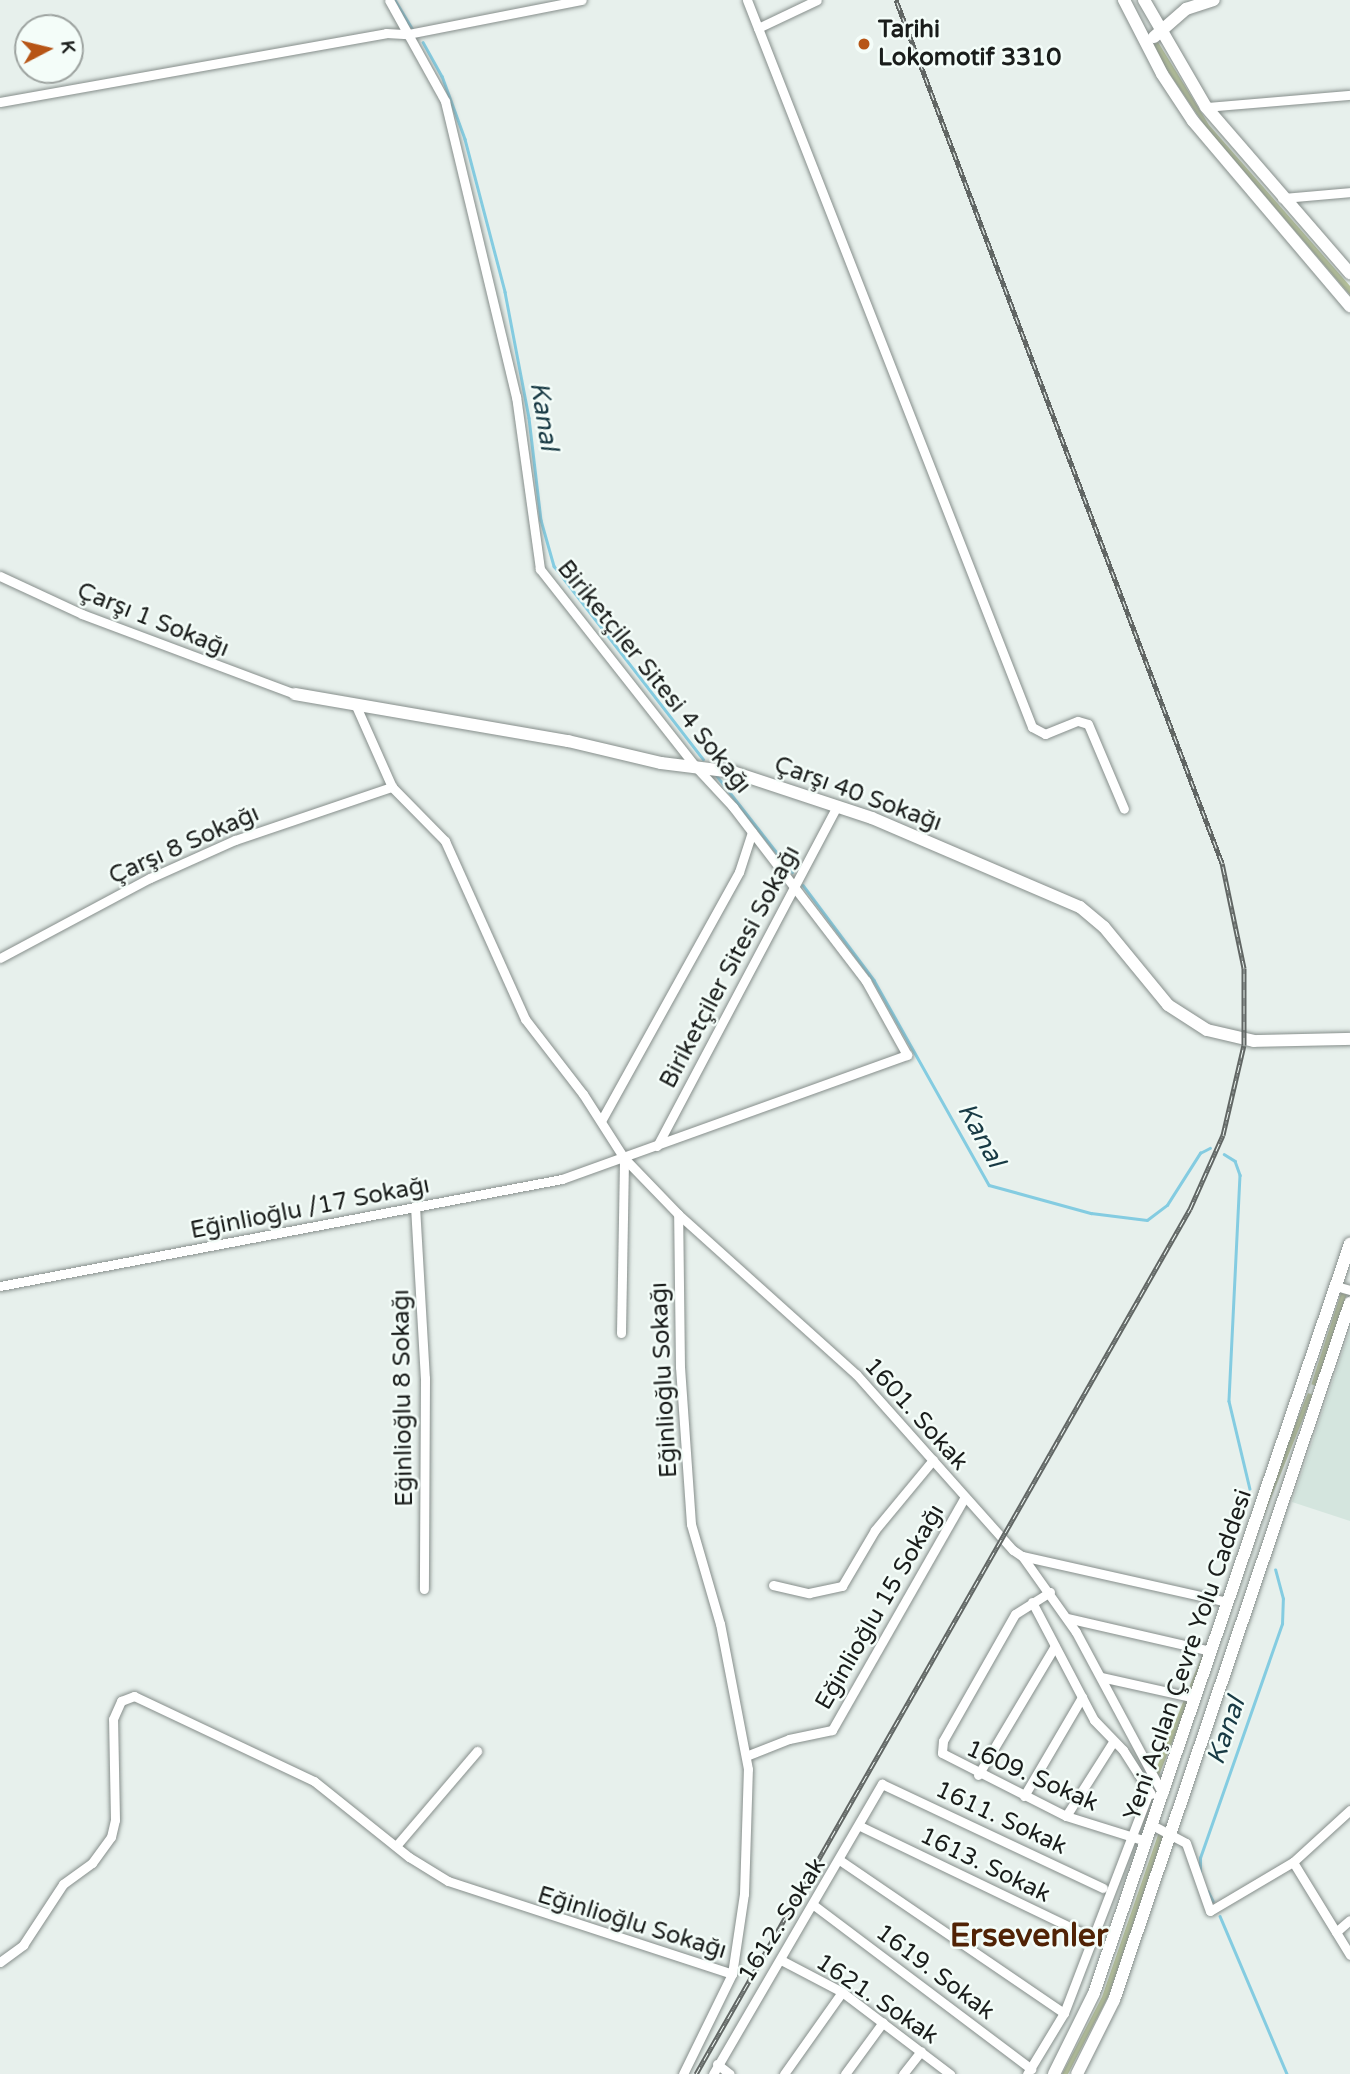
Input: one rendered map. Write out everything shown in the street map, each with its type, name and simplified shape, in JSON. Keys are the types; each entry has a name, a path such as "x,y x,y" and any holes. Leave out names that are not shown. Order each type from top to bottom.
{"main road":[{"path":"1143,0 1206,107 1281,198 1350,273"},
{"path":"1144,42 1161,33 1186,9 1214,0"},
{"path":"1128,2 1144,42 1207,139 1350,306"},
{"name":"Çarşı 40 Sokağı","path":"295,694 733,772 837,806 1080,906 1104,927 1168,1005 1207,1030 1254,1041 1350,1038"},
{"name":"Yeni Açılan Çevre Yolu Caddesi","path":"1054,2074 1094,1993 1350,1244"},
{"name":"Yeni Açılan Çevre Yolu Caddesi","path":"1077,2074 1114,2000 1350,1303"}],"street":[{"name":"Biriketçiler Sitesi 4 Sokağı","path":"388,0 445,101 516,397 540,569 695,766 751,832 876,996 906,1055"},
{"path":"0,102 386,33 408,34 582,0"},
{"path":"747,0 1032,727 1045,734 1078,721 1088,724 1124,809"},
{"path":"758,28 817,0"},
{"path":"1206,107 1350,95"},
{"path":"1281,198 1350,192"},
{"name":"Çarşı 1 Sokağı","path":"0,576 82,614 295,694"},
{"path":"356,706 392,787"},
{"name":"Çarşı 8 Sokağı","path":"0,958 150,878 235,839 392,787"},
{"name":"1601. Sokak","path":"392,787 445,841 520,1011 601,1121 624,1158 678,1214 856,1374 965,1497 1022,1556 1067,1618 1163,1794"},
{"name":"Biriketçiler Sitesi Sokağı","path":"657,1146 837,806"},
{"path":"601,1121 739,872 751,832"},
{"name":"Eğinlioğlu /17 Sokağı","path":"0,1286 526,1187 624,1158 906,1055"},
{"path":"621,1333 624,1158"},
{"name":"Eğinlioğlu 8 Sokağı","path":"415,1206 425,1378 424,1589"},
{"name":"Eğinlioğlu Sokağı","path":"0,1962 23,1945 63,1884 92,1863 111,1837 115,1812 110,1735 116,1708 127,1697 142,1697 314,1781 396,1846 448,1881 502,1902 732,1974 744,1894 746,1756 720,1624 691,1524 680,1367 678,1214"},
{"path":"1336,1286 1350,1290"},
{"path":"773,1585 809,1592 842,1586 874,1530 933,1460"},
{"name":"Eğinlioğlu 15 Sokağı","path":"746,1756 789,1739 832,1730 965,1497"},
{"path":"1022,1556 1227,1602"},
{"path":"1050,1592 1032,1602 1099,1727 1114,1742 1148,1794"},
{"name":"1609. Sokak","path":"1032,1602 1015,1614 943,1741 943,1756 1066,1816 1146,1841"},
{"path":"1067,1618 1210,1651"},
{"path":"978,1774 1055,1646"},
{"path":"1101,1677 1195,1699"},
{"path":"1024,1796 1082,1697"},
{"path":"1066,1816 1114,1742"},
{"path":"396,1846 477,1751"},
{"name":"1612. Sokak","path":"713,2074 815,1906 882,1784"},
{"name":"1611. Sokak","path":"882,1784 1102,1888"},
{"path":"1148,1794 1163,1794"},
{"path":"1029,2071 1064,2013 1148,1794"},
{"path":"1152,1825 1169,1832 1189,1848 1210,1912 1293,1862 1350,1810"},
{"name":"1613. Sokak","path":"860,1826 1093,1938"},
{"path":"841,1861 1064,2013"},
{"path":"1293,1862 1350,1955"},
{"name":"1619. Sokak","path":"815,1906 1029,2071"},
{"path":"1336,1932 1350,1920"},
{"name":"1621. Sokak","path":"781,1961 842,1992 950,2074"},
{"path":"683,2074 732,1974"},
{"path":"784,2074 842,1992"},
{"path":"845,2074 883,2022"},
{"path":"903,2074 921,2051"},
{"path":"717,2064 730,2074"}],"shaded area":[{"path":"1350,1330 1350,1521 1292,1502"}],"green space":[{"path":"1158,42 1209,125 1350,286 1350,295 1205,126 1165,67 1153,45"},
{"path":"1341,1293 1347,1295 1317,1386 1311,1384"},
{"path":"1308,1393 1313,1395 1143,1816 1138,1814"},
{"path":"1159,1832 1164,1834 1109,1995 1068,2074 1062,2074 1102,1997"}],"waterway":[{"name":"Kanal","path":"395,0 412,28"},
{"name":"Kanal","path":"423,42 442,76 465,139 505,292 529,418 541,520 554,566 703,759"},
{"name":"Kanal","path":"717,776 792,872"},
{"name":"Kanal","path":"803,885 874,980 989,1185 1091,1213 1147,1220 1167,1205 1200,1153 1210,1148"},
{"name":"Kanal","path":"1224,1154 1235,1161 1240,1175 1229,1401 1250,1489"},
{"name":"Kanal","path":"1200,1872 1200,1858 1282,1624 1283,1599 1275,1570"},
{"name":"Kanal","path":"1208,1891 1213,1901"},
{"name":"Kanal","path":"1220,1916 1287,2074"}],"railway":[{"path":"696,2074 1190,1209 1223,1135 1244,1045 1244,968 1222,863 896,0"}],"place":[{"name":"Tarihi Lokomotif 3310","path":"864,44"}],"district":[{"name":"Ersevenler","path":"1029,1936"}]}
